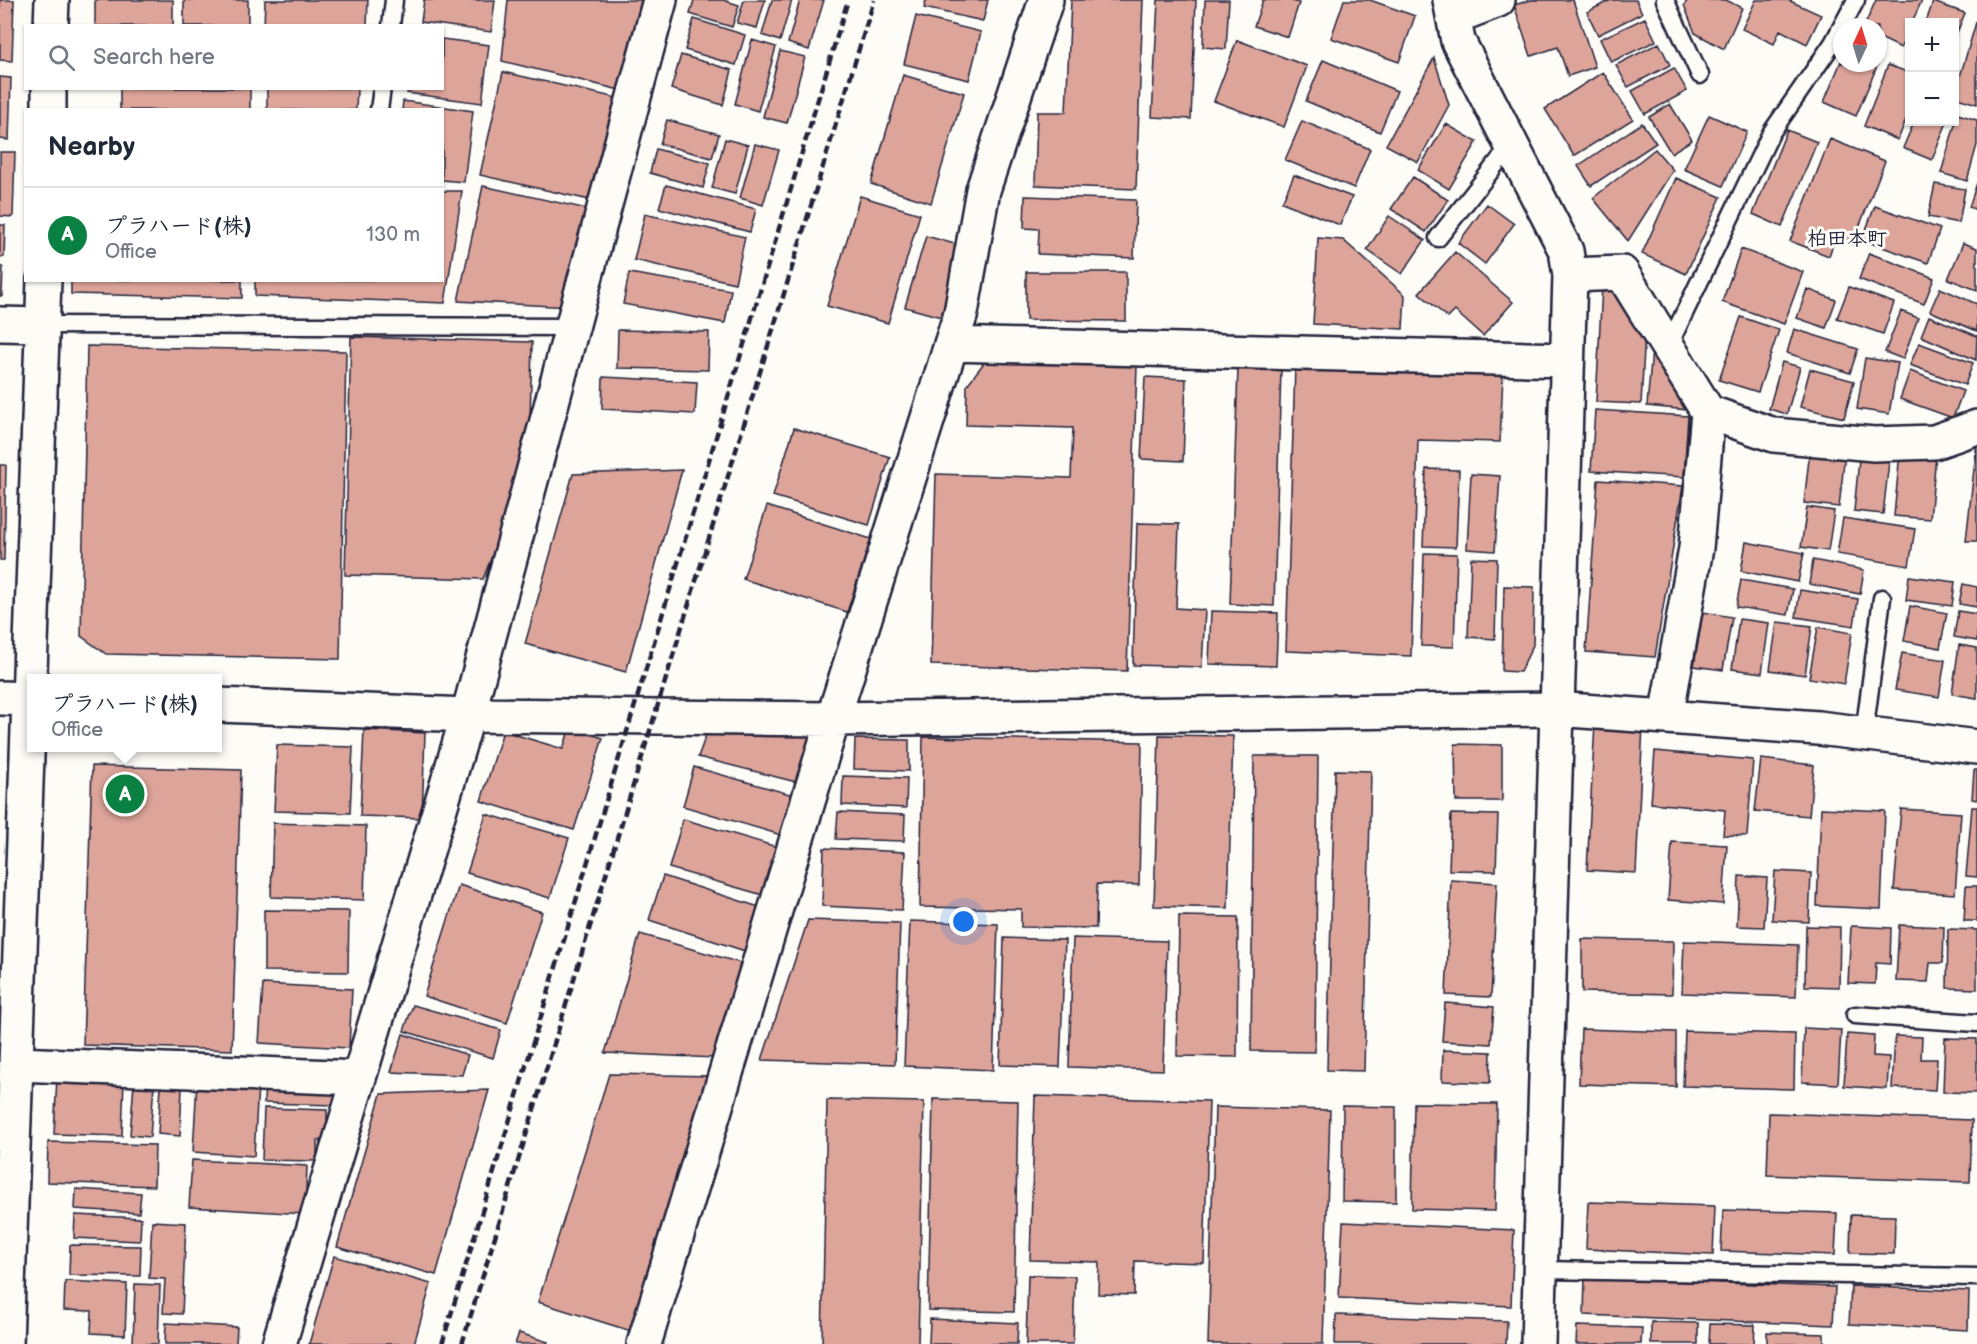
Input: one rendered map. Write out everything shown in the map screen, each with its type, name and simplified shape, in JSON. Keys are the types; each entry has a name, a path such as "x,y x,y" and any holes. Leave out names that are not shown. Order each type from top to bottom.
{"street":[{"path":"51,24 52,0"},
{"path":"279,1344 468,715 660,0"},
{"path":"645,1344 834,719 961,313 983,190 1046,0"},
{"path":"1498,0 1452,8 1458,41 1566,251 1570,275 1555,708 1538,1344"},
{"path":"49,90 49,108"},
{"path":"1570,275 1622,273 1708,412 1696,548 1666,717"},
{"path":"6,1344 17,1064 21,698 44,282"},
{"path":"0,324 42,324"},
{"path":"951,344 1567,360"},
{"path":"1708,412 1774,435 1874,444 1934,442 1977,427"},
{"path":"222,705 468,715 834,719 1555,708 1864,734 1977,747"},
{"path":"17,1064 359,1078"}],"lane":[{"path":"391,24 394,0"},
{"path":"1665,0 1700,75"},
{"path":"1668,347 1771,133 1833,44 1856,0"},
{"path":"380,108 382,90"},
{"path":"1438,238 1511,145"},
{"path":"42,324 572,327"},
{"path":"1864,734 1882,598"},
{"path":"1855,1015 1977,1023"},
{"path":"1540,1270 1977,1277"}],"building":[{"path":"0,0 14,0 12,61 0,60"},
{"path":"95,0 173,0 173,24 95,24"},
{"path":"184,0 248,0 248,24 184,24"},
{"path":"265,0 368,0 367,24 264,24"},
{"path":"424,0 495,0 491,32 421,22"},
{"path":"508,0 645,0 624,91 502,61"},
{"path":"694,0 723,0 739,5 732,27 690,14"},
{"path":"744,0 765,0 757,28 737,23"},
{"path":"772,0 792,0 780,41 762,35"},
{"path":"800,0 824,0 809,50 788,43"},
{"path":"926,0 988,0 983,21 924,8"},
{"path":"1071,0 1143,0 1136,189 1035,185 1037,112 1066,112"},
{"path":"1158,0 1196,0 1191,119 1152,117"},
{"path":"1205,0 1229,0 1226,49 1203,47"},
{"path":"1263,0 1289,0 1299,3 1288,37 1254,26"},
{"path":"1344,0 1370,0 1415,16 1399,62 1331,38"},
{"path":"1531,0 1573,0 1595,67 1568,76 1558,47 1531,56 1514,5"},
{"path":"1611,0 1636,0 1642,13 1598,35 1587,12"},
{"path":"1688,0 1726,0 1742,8 1724,49 1695,33 1684,5"},
{"path":"1756,0 1788,0 1821,15 1807,44 1780,30 1774,44 1742,29"},
{"path":"1876,0 1922,0 1914,18 1905,18 1905,36 1901,48 1887,41 1887,18 1868,18"},
{"path":"1933,2 1965,13 1959,28 1959,18 1927,18"},
{"path":"916,16 981,32 969,80 904,64"},
{"path":"1645,18 1656,41 1611,62 1600,39"},
{"path":"694,19 745,35 736,65 685,50"},
{"path":"1977,19 1977,104 1959,99 1959,80"},
{"path":"444,39 489,45 482,103 407,93 408,90 444,90"},
{"path":"752,40 776,47 758,111 735,104"},
{"path":"1237,40 1307,66 1284,127 1214,101"},
{"path":"1659,43 1670,65 1628,87 1616,65"},
{"path":"780,51 805,57 787,123 763,117"},
{"path":"681,55 732,70 723,105 671,89"},
{"path":"1434,58 1449,105 1418,162 1386,145"},
{"path":"1323,60 1397,91 1380,132 1306,101"},
{"path":"1888,65 1905,71 1905,122 1898,140 1864,126"},
{"path":"1674,68 1687,91 1645,114 1632,91"},
{"path":"503,72 617,98 594,201 480,175"},
{"path":"1603,72 1633,119 1574,156 1545,109"},
{"path":"1837,72 1875,72 1856,116 1824,102"},
{"path":"903,75 964,93 931,203 871,184"},
{"path":"0,77 11,78 9,140 0,139"},
{"path":"120,90 250,90 250,108 120,108"},
{"path":"267,90 357,90 356,108 267,108"},
{"path":"403,101 473,111 464,182 444,180 444,108 402,108"},
{"path":"1670,104 1692,140 1671,153 1649,117"},
{"path":"1959,114 1977,120 1977,145 1967,181 1941,173 1955,126 1959,126"},
{"path":"1709,115 1747,132 1723,186 1684,169"},
{"path":"667,120 719,134 712,158 660,144"},
{"path":"1302,121 1370,149 1354,188 1285,160"},
{"path":"1642,123 1656,143 1591,186 1578,166"},
{"path":"1446,124 1477,142 1449,189 1418,170"},
{"path":"1912,126 1945,126 1932,160 1903,148"},
{"path":"1787,130 1817,142 1782,227 1753,214"},
{"path":"725,139 748,145 735,194 712,188"},
{"path":"1830,139 1885,161 1852,245 1835,238 1829,256 1790,241"},
{"path":"755,144 779,150 763,205 740,198"},
{"path":"656,149 710,163 703,188 650,173"},
{"path":"1655,149 1673,170 1628,241 1593,198"},
{"path":"0,152 15,152 13,217 0,216"},
{"path":"1294,175 1352,197 1340,225 1282,202"},
{"path":"1413,177 1448,200 1426,232 1391,209"},
{"path":"1676,178 1721,197 1686,274 1642,254"},
{"path":"1977,183 1977,210 1969,207"},
{"path":"1935,184 1965,189 1959,223 1928,217"},
{"path":"666,185 756,209 750,232 659,208"},
{"path":"483,186 592,210 570,307 458,301"},
{"path":"444,191 462,191 445,303 255,296 255,282 444,282"},
{"path":"860,196 920,214 888,323 827,306"},
{"path":"1025,196 1136,200 1134,258 1038,254 1039,229 1024,228"},
{"path":"1487,204 1514,224 1485,264 1458,243"},
{"path":"1875,206 1940,229 1928,263 1862,240"},
{"path":"645,214 745,237 735,283 634,260"},
{"path":"1389,216 1425,240 1402,274 1367,250"},
{"path":"0,225 5,225 4,257 0,257"},
{"path":"926,236 962,246 941,317 905,307"},
{"path":"1318,238 1343,240 1405,295 1403,329 1313,324"},
{"path":"1963,243 1977,248 1977,290 1948,279"},
{"path":"1741,249 1803,272 1784,324 1722,302"},
{"path":"1455,252 1513,302 1483,336 1455,311 1448,318 1419,293"},
{"path":"1869,253 1934,278 1924,304 1859,279"},
{"path":"0,266 3,267 2,296 0,296"},
{"path":"1026,272 1126,272 1126,321 1026,320"},
{"path":"629,273 731,290 725,323 623,304"},
{"path":"71,282 242,282 242,298 71,294"},
{"path":"1602,286 1618,287 1645,331 1641,404 1596,402"},
{"path":"1849,287 1894,303 1883,334 1837,318"},
{"path":"1940,288 1977,304 1977,331 1930,311"},
{"path":"1807,289 1836,300 1826,328 1797,318"},
{"path":"1901,311 1918,318 1903,359 1885,352"},
{"path":"1929,316 1977,336 1976,360 1921,336"},
{"path":"1741,317 1779,330 1758,392 1719,380"},
{"path":"1794,329 1858,349 1850,373 1787,353"},
{"path":"618,330 709,332 708,370 617,368"},
{"path":"351,337 532,342 529,461 483,579 345,575"},
{"path":"1653,339 1689,410 1647,406"},
{"path":"1919,343 1973,363 1965,385 1910,365"},
{"path":"87,346 346,351 340,659 106,654 81,636"},
{"path":"1865,358 1898,363 1889,414 1857,409"},
{"path":"986,360 1137,365 1127,671 931,665 936,474 1071,478 1073,428 966,425 967,385"},
{"path":"1782,362 1800,367 1787,414 1769,409"},
{"path":"1295,367 1503,374 1500,442 1418,440 1411,656 1286,651"},
{"path":"1238,368 1281,369 1274,606 1230,604"},
{"path":"1810,369 1854,381 1844,418 1800,407"},
{"path":"1910,371 1963,391 1953,418 1900,399"},
{"path":"603,377 697,382 695,414 602,409"},
{"path":"1145,377 1186,379 1183,461 1141,459"},
{"path":"1595,410 1688,416 1684,477 1591,471"},
{"path":"794,428 890,457 869,525 773,496"},
{"path":"1977,442 1977,541 1966,541"},
{"path":"1860,449 1890,453 1883,514 1854,511"},
{"path":"1810,450 1845,454 1839,507 1804,503"},
{"path":"1900,452 1936,455 1930,519 1894,516"},
{"path":"0,465 6,465 4,560 0,560"},
{"path":"1426,469 1459,470 1456,547 1423,546"},
{"path":"682,470 626,672 525,644 573,474"},
{"path":"1471,474 1500,476 1495,551 1467,549"},
{"path":"1598,480 1683,486 1655,657 1586,652"},
{"path":"767,506 871,539 847,612 743,579"},
{"path":"1807,507 1834,511 1828,551 1801,547"},
{"path":"1843,518 1915,529 1909,566 1837,554"},
{"path":"1137,523 1179,524 1176,608 1205,610 1202,667 1133,665"},
{"path":"1746,542 1804,553 1798,582 1741,571"},
{"path":"1424,553 1457,554 1454,647 1421,646"},
{"path":"1471,558 1497,559 1495,639 1468,637"},
{"path":"1813,560 1864,570 1860,594 1809,584"},
{"path":"1909,576 1955,582 1952,606 1906,600"},
{"path":"1741,580 1793,589 1788,615 1736,607"},
{"path":"1963,584 1977,587 1977,607 1959,604"},
{"path":"1504,586 1534,587 1533,645 1520,672 1502,671"},
{"path":"1800,590 1858,599 1854,626 1796,617"},
{"path":"1910,606 1947,613 1940,648 1904,641"},
{"path":"1211,611 1278,613 1276,666 1209,664"},
{"path":"1958,611 1977,614 1977,641 1954,637"},
{"path":"1703,612 1732,617 1723,670 1694,666"},
{"path":"1739,619 1769,623 1762,673 1732,669"},
{"path":"1777,622 1812,626 1805,675 1770,670"},
{"path":"1818,627 1852,633 1844,684 1809,678"},
{"path":"1959,645 1977,648 1977,698 1952,694"},
{"path":"1902,653 1945,660 1939,697 1895,690"},
{"path":"1595,723 1643,725 1636,873 1587,870"},
{"path":"710,724 816,734 804,784 698,757"},
{"path":"570,728 603,738 574,830 481,801 503,731 563,749"},
{"path":"364,730 425,733 422,818 360,816"},
{"path":"1159,735 1233,736 1228,908 1154,906"},
{"path":"923,737 1142,742 1139,885 1097,884 1096,928 1021,927 1021,909 920,907"},
{"path":"855,739 909,740 909,771 854,769"},
{"path":"1455,744 1502,745 1502,801 1456,801"},
{"path":"277,745 353,747 350,813 274,811"},
{"path":"1655,751 1753,760 1747,836 1723,835 1725,810 1651,803"},
{"path":"1254,756 1318,756 1315,1052 1251,1051"},
{"path":"1761,759 1814,765 1809,816 1755,811"},
{"path":"92,766 241,770 232,1050 83,1045"},
{"path":"694,767 793,795 781,835 683,806"},
{"path":"1335,770 1371,771 1364,1071 1327,1070"},
{"path":"1974,770 1977,770 1977,800 1972,799"},
{"path":"843,776 907,778 906,808 842,805"},
{"path":"1972,807 1977,807 1977,877 1966,876"},
{"path":"1821,808 1885,811 1881,909 1817,906"},
{"path":"1901,809 1961,813 1955,894 1894,890"},
{"path":"838,812 905,815 904,841 836,839"},
{"path":"486,814 569,838 550,898 467,873"},
{"path":"1451,814 1498,815 1496,871 1449,870"},
{"path":"683,819 777,847 763,895 669,868"},
{"path":"273,823 366,826 364,900 271,897"},
{"path":"1672,842 1727,845 1723,904 1668,900"},
{"path":"824,848 905,852 902,910 822,906"},
{"path":"1775,871 1811,873 1809,922 1772,920"},
{"path":"663,876 759,907 745,951 649,920"},
{"path":"1739,876 1767,878 1764,927 1737,926"},
{"path":"1451,880 1497,883 1491,997 1446,995"},
{"path":"459,885 542,912 507,1023 424,996"},
{"path":"1966,886 1977,886 1977,921 1964,921"},
{"path":"264,910 349,911 348,972 264,971"},
{"path":"1179,916 1238,917 1237,1057 1177,1056"},
{"path":"808,920 900,923 895,1064 762,1060"},
{"path":"910,921 998,924 993,1070 904,1066"},
{"path":"1899,925 1944,927 1943,963 1930,963 1928,982 1896,981"},
{"path":"1806,926 1840,927 1839,987 1805,986"},
{"path":"1851,926 1891,928 1890,964 1876,963 1875,984 1848,983"},
{"path":"1948,929 1977,930 1977,989 1947,988"},
{"path":"640,934 744,964 716,1058 605,1053"},
{"path":"1004,938 1065,940 1060,1067 1000,1065"},
{"path":"1073,938 1167,941 1163,1070 1069,1067"},
{"path":"1582,939 1673,941 1672,994 1582,992"},
{"path":"1684,941 1798,945 1796,997 1682,993"},
{"path":"263,984 352,989 349,1048 259,1043"},
{"path":"1445,1003 1494,1007 1491,1044 1442,1041"},
{"path":"413,1005 501,1030 493,1058 404,1031"},
{"path":"1804,1028 1841,1030 1838,1084 1802,1082"},
{"path":"1581,1029 1676,1032 1676,1087 1579,1084"},
{"path":"1685,1031 1795,1034 1794,1089 1683,1086"},
{"path":"403,1034 468,1055 462,1075 391,1072"},
{"path":"1847,1034 1874,1036 1873,1056 1889,1057 1887,1089 1844,1086"},
{"path":"1895,1036 1922,1037 1921,1059 1937,1059 1935,1090 1892,1088"},
{"path":"1945,1038 1977,1039 1977,1093 1943,1092"},
{"path":"1443,1050 1491,1052 1490,1083 1442,1081"},
{"path":"609,1074 711,1076 631,1331 538,1302"},
{"path":"57,1077 124,1079 122,1136 54,1134"},
{"path":"265,1080 336,1082 335,1105 264,1103"},
{"path":"197,1081 258,1084 254,1156 193,1152"},
{"path":"134,1083 154,1085 150,1137 130,1135"},
{"path":"161,1086 182,1087 180,1136 158,1134"},
{"path":"489,1090 436,1275 337,1247 381,1094"},
{"path":"1035,1096 1209,1101 1204,1263 1135,1261 1134,1295 1098,1294 1099,1262 1030,1260"},
{"path":"933,1099 1018,1101 1014,1312 928,1310"},
{"path":"827,1100 924,1102 918,1344 822,1344"},
{"path":"1414,1103 1497,1104 1495,1211 1412,1209"},
{"path":"1343,1106 1396,1107 1396,1202 1342,1201"},
{"path":"1215,1107 1330,1110 1323,1344 1208,1344"},
{"path":"264,1108 327,1110 327,1141 317,1140 317,1161 262,1160"},
{"path":"1769,1113 1972,1120 1970,1182 1767,1175"},
{"path":"48,1142 155,1145 154,1186 47,1182"},
{"path":"192,1160 307,1166 305,1214 189,1207"},
{"path":"76,1189 141,1193 139,1213 75,1209"},
{"path":"1588,1202 1715,1206 1713,1255 1586,1249"},
{"path":"1723,1210 1837,1213 1835,1255 1721,1251"},
{"path":"75,1215 141,1218 140,1241 74,1238"},
{"path":"1851,1215 1895,1216 1894,1254 1850,1253"},
{"path":"152,1221 186,1223 182,1314 163,1313 165,1279 149,1278"},
{"path":"1343,1222 1514,1230 1511,1306 1339,1298"},
{"path":"70,1245 141,1246 140,1276 69,1275"},
{"path":"334,1256 431,1284 414,1344 309,1344"},
{"path":"1028,1275 1075,1276 1073,1344 1026,1344"},
{"path":"1585,1278 1835,1287 1833,1325 1584,1315"},
{"path":"65,1281 127,1284 125,1335 91,1333 92,1311 64,1310"},
{"path":"135,1284 160,1285 158,1344 133,1344"},
{"path":"1851,1286 1969,1291 1968,1330 1849,1324"},
{"path":"1336,1315 1507,1321 1506,1344 1335,1344"},
{"path":"930,1319 1018,1323 1017,1344 929,1344"},
{"path":"1651,1322 1698,1323 1698,1344 1651,1344"},
{"path":"166,1323 237,1327 236,1344 165,1344"},
{"path":"1710,1324 1755,1325 1754,1344 1709,1344"},
{"path":"1577,1326 1642,1328 1641,1344 1576,1344"},
{"path":"1767,1332 1824,1334 1824,1344 1767,1344"},
{"path":"519,1333 548,1342 547,1344 515,1344"}],"railway":[{"path":"442,1344 848,0"},
{"path":"462,1344 874,0"}],"place":[{"name":"プラハード(株)","path":"125,794"}],"district":[{"name":"柏田本町","path":"1847,239"}]}
